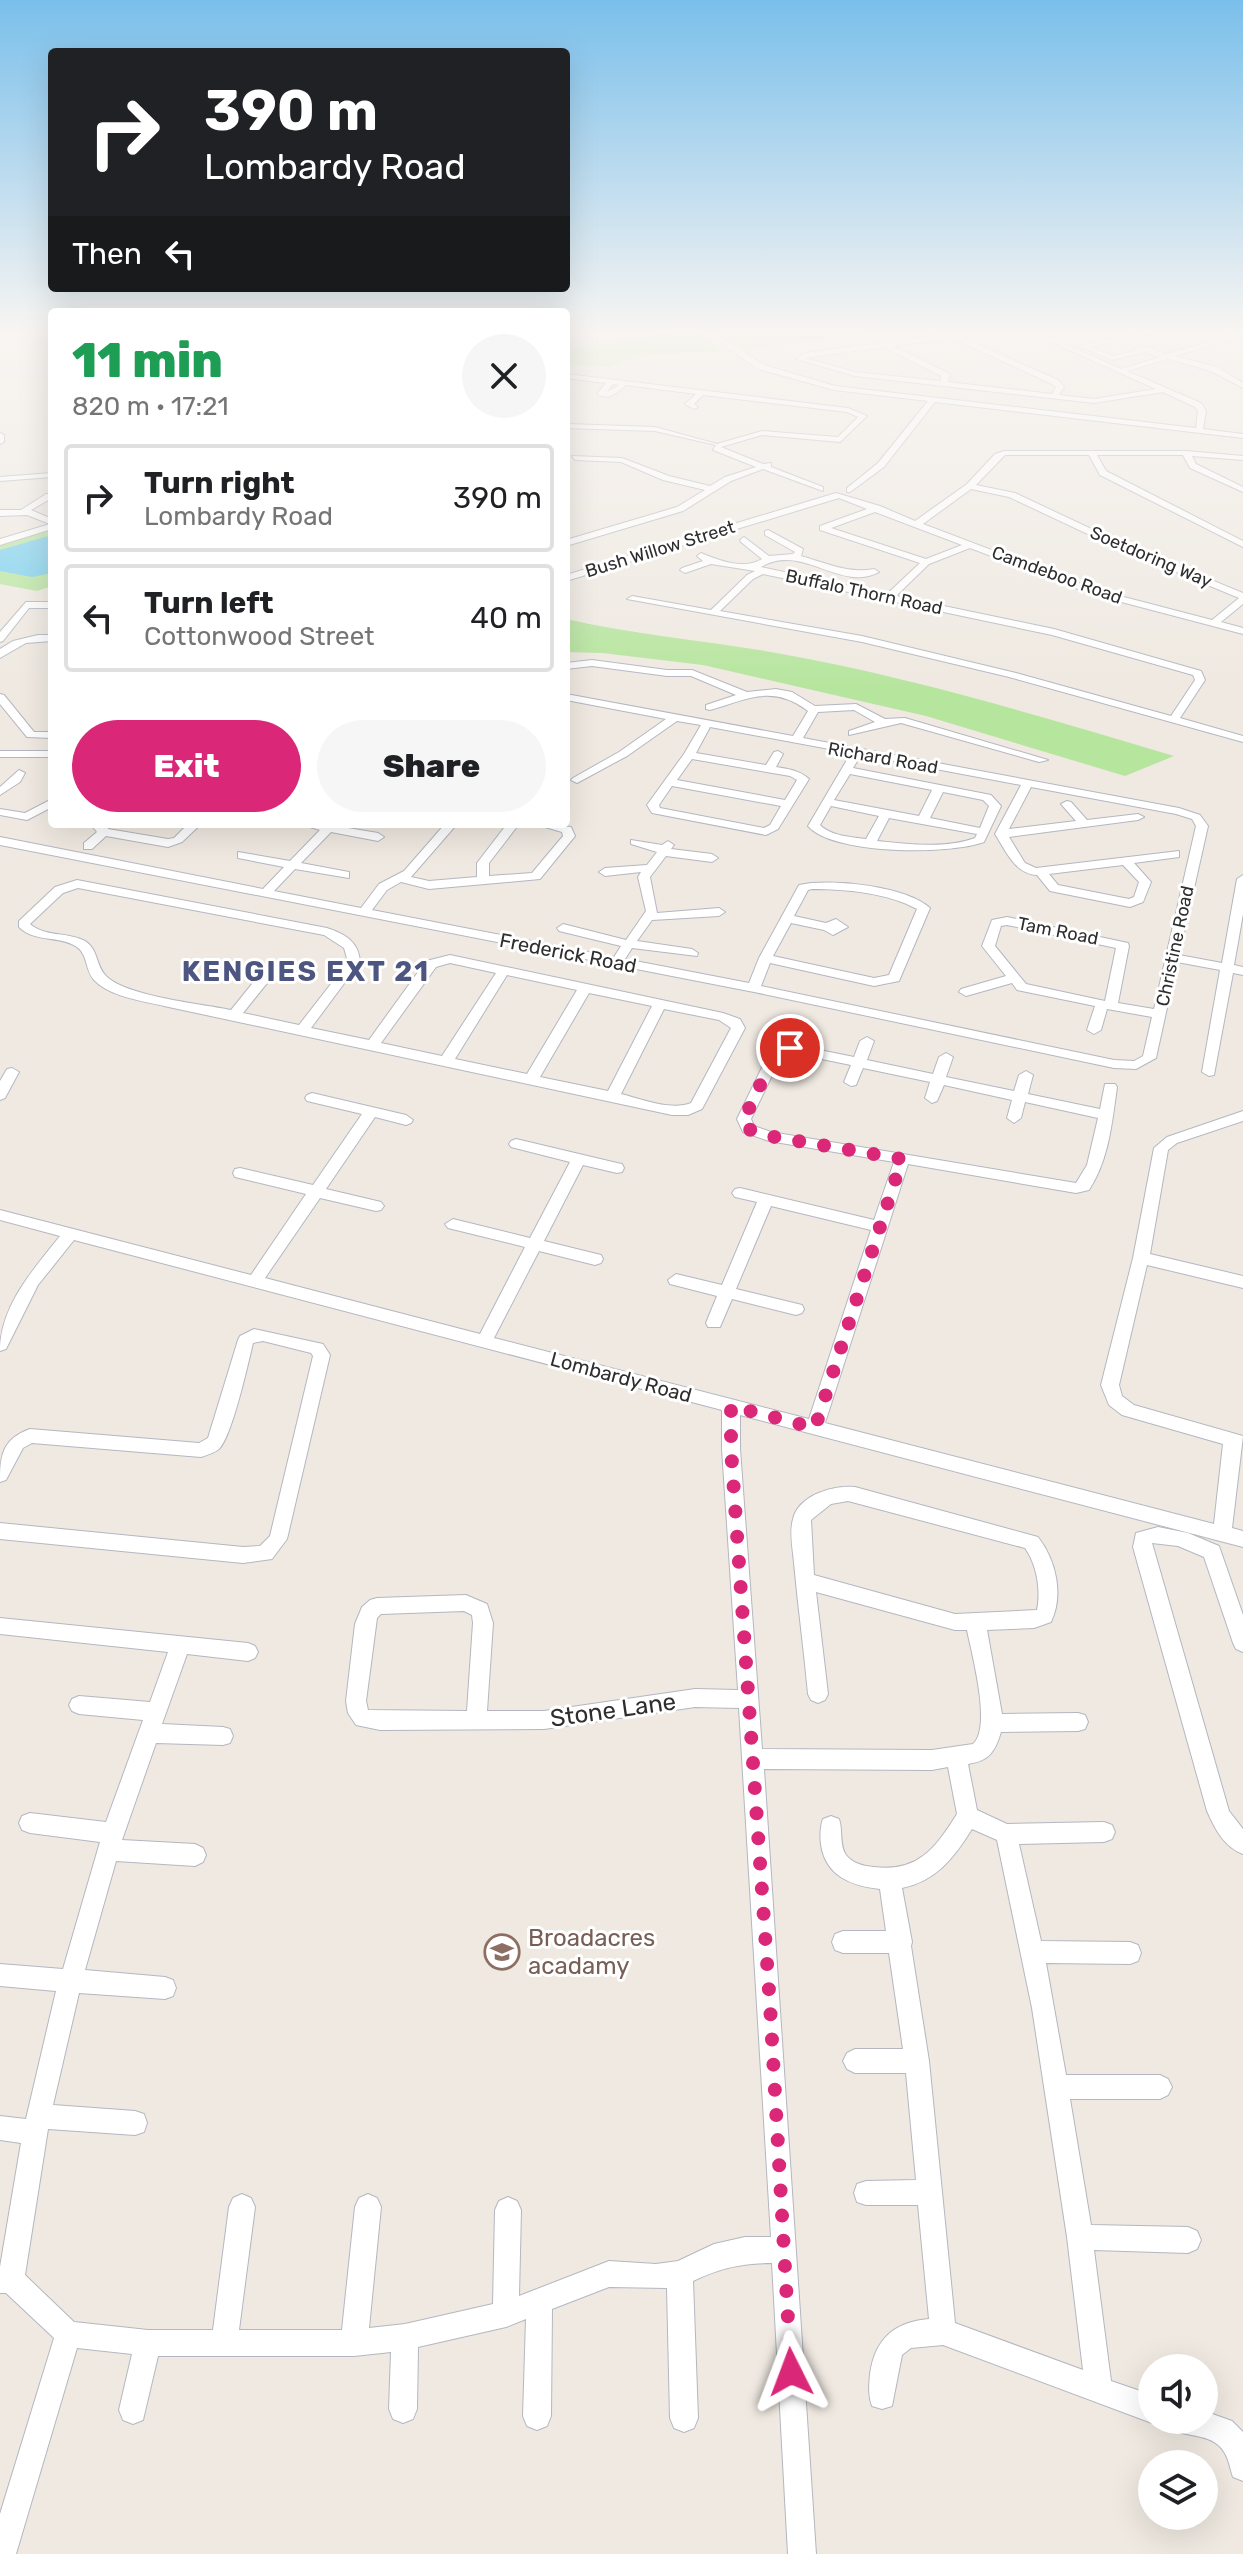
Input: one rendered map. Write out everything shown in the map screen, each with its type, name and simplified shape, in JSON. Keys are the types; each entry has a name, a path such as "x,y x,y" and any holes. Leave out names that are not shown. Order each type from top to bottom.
{"street":[{"path":"728,451 844,494"},
{"name":"Bush Willow Street","path":"570,577 844,494 881,465 892,451"},
{"path":"918,523 970,486 1004,453 1186,453 1243,458"},
{"path":"1092,453 1103,473 1243,544"},
{"path":"1186,453 1193,466 1243,490"},
{"path":"570,459 622,460 666,478 711,489"},
{"path":"570,542 680,509 711,489 766,466"},
{"path":"0,479 20,473 48,475"},
{"name":"Bush Willow Street","path":"799,506 827,487 864,478"},
{"name":"Soetdoring Way","path":"970,486 1012,495 1243,598"},
{"path":"827,487 844,494"},
{"name":"Camdeboo Road","path":"844,494 1094,592 1243,631"},
{"path":"24,511 48,497"},
{"path":"876,507 823,528 926,562"},
{"path":"35,513 48,509"},
{"path":"0,513 24,511 35,513 48,521"},
{"path":"0,542 48,525"},
{"path":"768,533 800,551 796,557"},
{"path":"891,596 926,562 992,539"},
{"path":"744,540 766,557 796,557 860,575 874,572"},
{"path":"685,570 705,559 726,567 758,569 766,557"},
{"name":"Buffalo Thorn Road","path":"714,612 758,569 1054,632 1193,671 1200,680 1173,721"},
{"path":"1214,623 1243,598"},
{"path":"632,599 862,639 1012,675 1243,739"},
{"path":"0,639 26,605 48,605"},
{"path":"0,655 8,646 48,638"},
{"path":"570,666 592,663 667,673 692,673 746,695"},
{"path":"710,707 767,691 800,697 814,710 856,707 883,722"},
{"path":"0,697 31,735 48,735"},
{"name":"Richard Road","path":"570,698 1179,811 1199,820"},
{"path":"796,741 814,710"},
{"path":"577,780 623,754 673,719"},
{"path":"853,733 883,722 907,721 1043,760"},
{"path":"689,755 803,778 772,830 761,832 657,811 653,805 706,725"},
{"path":"845,770 989,798 995,806 980,840 963,847 870,843 826,835 816,830 815,823 826,802 845,770 857,753"},
{"path":"0,754 48,754"},
{"path":"769,769 778,754"},
{"path":"0,792 14,782 19,773"},
{"path":"670,782 788,804"},
{"path":"1001,834 1027,784"},
{"path":"923,820 939,788"},
{"path":"826,802 983,832"},
{"path":"0,812 27,817 48,804"},
{"path":"1067,804 1085,825"},
{"path":"870,843 886,813"},
{"path":"1001,834 1138,817"},
{"name":"Christine Road","path":"1136,1065 1149,1058 1161,1014 1202,826 1199,820"},
{"path":"88,846 102,828 124,850 172,842 189,828"},
{"path":"244,917 328,828"},
{"path":"339,828 378,837"},
{"path":"364,912 383,887 403,879 448,828"},
{"path":"483,881 483,863 510,828"},
{"path":"403,879 419,885 540,874 569,836 567,829 562,828"},
{"path":"1001,834 1021,865 1036,871 1059,890 1134,902 1139,899 1145,882 1127,862"},
{"name":"Frederick Road","path":"0,841 124,850 267,891 364,912 754,988 1098,1061 1136,1065"},
{"path":"635,842 712,858"},
{"path":"616,963 652,911 644,877 666,849"},
{"path":"1036,871 1175,854"},
{"path":"242,855 345,875"},
{"path":"605,872 650,868"},
{"path":"1209,1072 1243,879"},
{"path":"302,1030 352,966 353,950 327,932 77,884 59,890 23,924 32,932 82,945 90,953 99,977 114,988 302,1030 672,1110 693,1109 701,1100 737,1033 738,1025 732,1020 456,959 434,963 373,1045"},
{"path":"754,988 765,958 803,888 813,884 909,900 921,904 925,910 894,978 888,981 874,982 765,958"},
{"path":"647,917 719,912"},
{"path":"787,918 828,927"},
{"name":"Tam Road","path":"1094,1030 1106,1005 1125,949 1117,942 1007,921 997,922 988,946 1014,978 1029,990 1106,1005 1161,1014"},
{"path":"563,928 628,944 692,953"},
{"path":"1172,957 1243,971"},
{"path":"446,1061 504,970"},
{"path":"234,1015 265,977"},
{"path":"966,992 1014,978"},
{"path":"531,1080 585,988"},
{"path":"612,1097 660,1004"},
{"path":"851,1082 867,1041"},
{"path":"1106,1115 802,1048 780,1051 762,1079 744,1123 753,1132 769,1136 1079,1187 1090,1177 1106,1115 1110,1087"},
{"path":"932,1098 946,1057"},
{"path":"0,1095 12,1072"},
{"path":"1014,1118 1026,1075"},
{"path":"312,1098 406,1120"},
{"path":"254,1282 371,1112"},
{"path":"1222,1534 1237,1442 1135,1413 1124,1408 1113,1396 1110,1385 1141,1258 1161,1148 1167,1142 1243,1116"},
{"path":"516,1144 617,1168"},
{"path":"484,1341 579,1159"},
{"path":"815,1428 902,1159"},
{"path":"240,1173 376,1206"},
{"path":"740,1193 880,1227"},
{"path":"714,1323 766,1199"},
{"name":"Lombardy Road","path":"0,1215 1243,1539"},
{"path":"453,1224 595,1259"},
{"path":"0,1345 32,1282 70,1234"},
{"path":"1141,1258 1243,1282"},
{"path":"676,1280 796,1309"},
{"path":"0,1475 17,1443 30,1436 201,1450 214,1443 219,1434 246,1340 263,1335 317,1348 322,1355 278,1539 265,1553 243,1555 0,1531"},
{"path":"731,1406 731,1449 802,2554"},
{"path":"807,1581 931,1617 976,1623 1034,1620 1048,1612 1050,1604 1040,1555 1031,1542 839,1492 826,1498 801,1520 818,1694"},
{"path":"1243,1643 1239,1619 1212,1552 1198,1544 1156,1535 1143,1538 1142,1547 1218,1811 1224,1825 1243,1844"},
{"name":"Stone Lane","path":"476,1720 483,1623 480,1610 457,1603 384,1604 373,1609 365,1624 356,1701 361,1716 380,1721 544,1720 695,1698 749,1699"},
{"path":"752,1759 956,1758 982,1750 991,1738 993,1723 976,1623"},
{"path":"0,1626 248,1652"},
{"path":"180,1647 111,1842 70,1982 36,2124 5,2280 68,2334 148,2343 354,2343 405,2337 506,2314 609,2274 656,2277 680,2274 714,2257 745,2250 784,2250"},
{"path":"79,1705 151,1723 223,1736"},
{"path":"993,1723 1078,1722"},
{"path":"831,1826 835,1859 845,1869 889,1878 907,1876 928,1867 953,1840 968,1816 956,1758"},
{"path":"968,1816 1006,1834 1104,1832"},
{"path":"30,1823 111,1842 195,1855"},
{"path":"1006,1834 1033,1952 1057,2087 1099,2388"},
{"path":"889,1878 917,2061 943,2332"},
{"path":"843,1942 901,1942"},
{"path":"1033,1952 1130,1953"},
{"path":"0,1975 165,1988"},
{"path":"855,2061 917,2061"},
{"path":"1057,2087 1160,2087"},
{"path":"0,2128 36,2124 135,2123"},
{"path":"866,2193 930,2192"},
{"path":"224,2343 242,2207"},
{"path":"354,2343 368,2207"},
{"path":"506,2314 508,2210"},
{"path":"1080,2237 1188,2240"},
{"path":"680,2274 684,2418"},
{"path":"537,2416 539,2303"},
{"path":"882,2396 884,2360 894,2342 919,2333 943,2332 1138,2403"},
{"path":"2,2554 68,2334"},
{"path":"403,2409 405,2337"},
{"path":"133,2410 148,2343"},
{"path":"1218,2428 1228,2434 1237,2446 1243,2467"}],"green space":[{"path":"48,530 48,587 37,591 0,584 0,544"},
{"path":"570,620 760,650 885,676 982,700 1174,756 1125,776 926,716 703,665 570,652"}],"water":[{"path":"48,536 48,574 32,577 0,571 0,550"}],"place":[{"name":"Broadacres acadamy","path":"502,1952"}],"district":[{"name":"KENGIES EXT 21","path":"306,971"}],"route":[{"path":"790,1048 774,1056 744,1119 748,1129 769,1136 902,1159 815,1428 731,1406 731,1449 770,2005 791,2372"}]}
